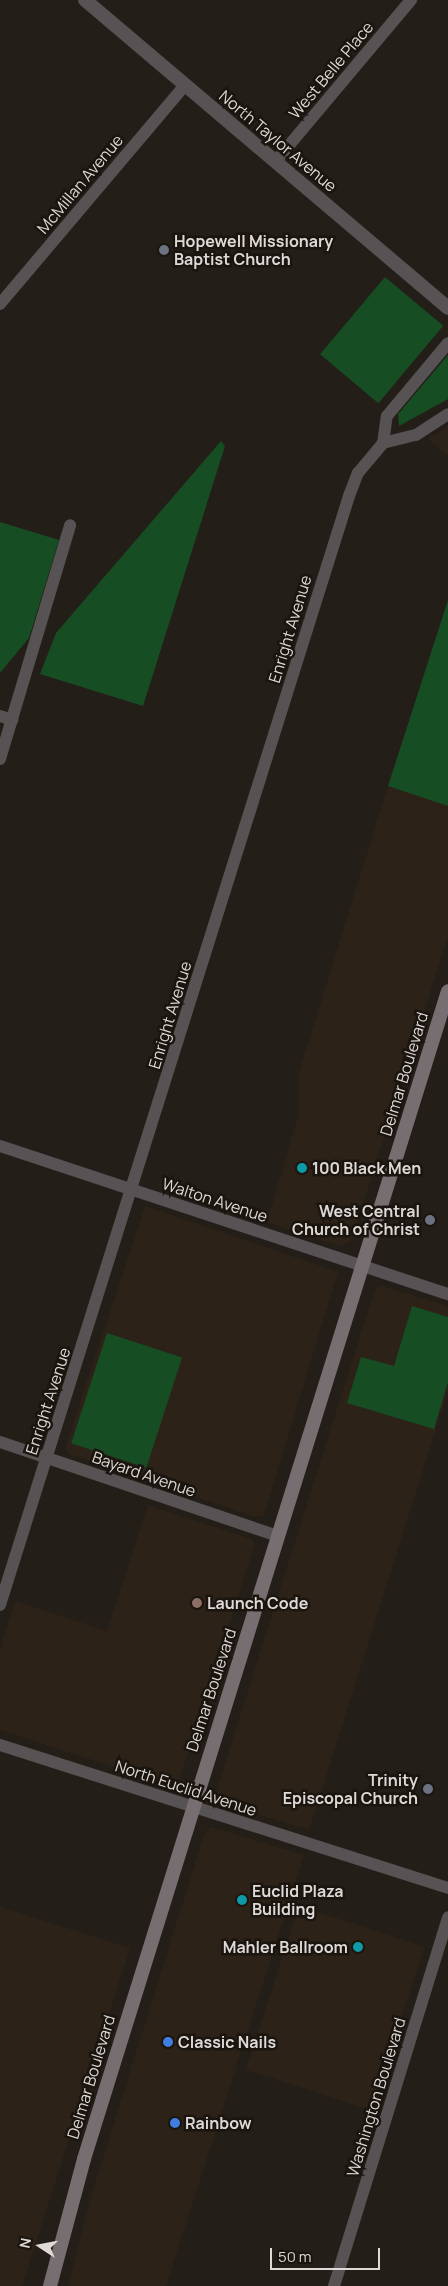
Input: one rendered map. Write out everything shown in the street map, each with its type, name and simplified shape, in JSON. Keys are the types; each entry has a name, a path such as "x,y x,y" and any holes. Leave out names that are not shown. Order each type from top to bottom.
{"main road":[{"name":"Delmar Boulevard","path":"50,2286 81,2167 448,991"}],"street":[{"name":"North Taylor Avenue","path":"85,0 448,308"},
{"name":"West Belle Place","path":"276,162 412,0"},
{"name":"McMillan Avenue","path":"0,304 185,85"},
{"path":"448,344 387,416 384,443 416,435 448,414"},
{"name":"Enright Avenue","path":"0,1605 132,1191 349,496 358,473 384,443"},
{"path":"0,759 6,718 70,525"},
{"name":"Walton Avenue","path":"0,1146 448,1294"},
{"name":"Bayard Avenue","path":"0,1442 278,1536"},
{"name":"North Euclid Avenue","path":"0,1745 192,1808 448,1888"},
{"name":"Washington Boulevard","path":"334,2286 448,1917"}],"shaded area":[{"path":"448,427 448,456 428,439"},
{"path":"388,786 448,806 448,936 351,1241 340,1246 267,1222 299,1114 299,1073"},
{"path":"145,1206 338,1272 264,1515 255,1517 69,1454 65,1448"},
{"path":"382,1286 448,1306 448,1391 309,1830 219,1802 217,1789 375,1289"},
{"path":"148,1505 251,1539 255,1544 177,1787 0,1730 0,1650 15,1601 107,1631"},
{"path":"211,1827 304,1855 166,2286 68,2286 93,2190 205,1832"},
{"path":"299,1906 425,1947 371,2110 246,2070"},
{"path":"0,1907 130,1948 22,2286 0,2286"}],"green space":[{"path":"385,277 443,326 378,403 320,354"},
{"path":"448,355 448,399 399,426 398,414"},
{"path":"221,441 225,446 143,706 40,674 56,633"},
{"path":"0,522 59,540 29,638 0,673"},
{"path":"448,600 448,806 388,786"},
{"path":"412,1306 448,1317 448,1382 434,1429 347,1403 361,1357 394,1366"},
{"path":"107,1333 182,1357 146,1468 71,1443"}],"place":[{"name":"Hopewell Missionary Baptist Church","path":"164,250"},
{"name":"100 Black Men","path":"302,1168"},
{"name":"West Central Church of Christ","path":"430,1220"},
{"name":"Launch Code","path":"197,1603"},
{"name":"Trinity Episcopal Church","path":"428,1789"},
{"name":"Euclid Plaza Building","path":"242,1900"},
{"name":"Mahler Ballroom","path":"358,1947"},
{"name":"Classic Nails","path":"168,2042"},
{"name":"Rainbow","path":"175,2123"}]}
